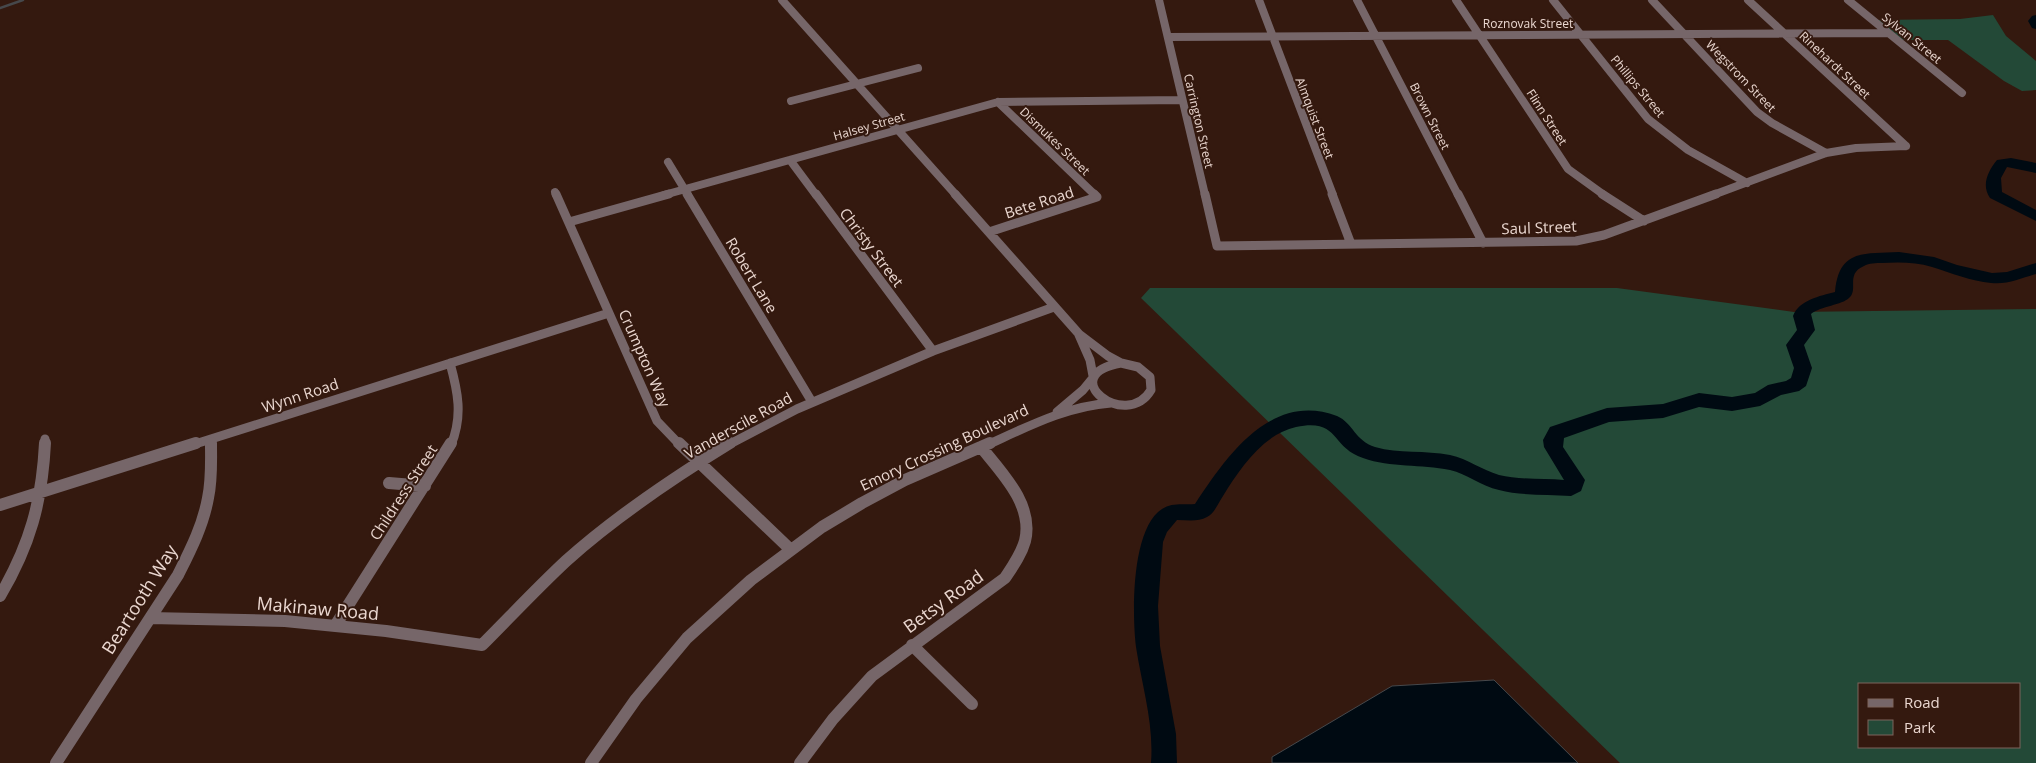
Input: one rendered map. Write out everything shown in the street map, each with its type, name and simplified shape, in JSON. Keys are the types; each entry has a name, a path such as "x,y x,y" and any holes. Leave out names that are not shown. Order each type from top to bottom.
{"street":[{"path":"782,0 1079,334 1108,356 1121,363 1138,367 1147,374 1152,382 1151,390 1145,398 1136,403 1123,405 1101,398 1094,390 1090,360 1079,334"},
{"name":"Carrington Street","path":"1159,0 1217,246"},
{"name":"Almquist Street","path":"1259,0 1351,244"},
{"name":"Brown Street","path":"1357,0 1483,243"},
{"name":"Flinn Street","path":"1456,0 1568,169 1586,184 1644,222"},
{"name":"Phillips Street","path":"1554,0 1648,119 1688,150 1747,183"},
{"name":"Wegstrom Street","path":"1652,0 1757,112 1772,124 1826,153"},
{"name":"Rinehardt Street","path":"1748,0 1906,146"},
{"name":"Sylvan Street","path":"1848,0 1962,93"},
{"name":"Roznovak Street","path":"1168,37 1888,33"},
{"path":"791,101 918,68"},
{"name":"Halsey Street","path":"569,222 998,102 1182,100"},
{"name":"Dismukes Street","path":"998,102 1097,197"},
{"name":"Saul Street","path":"1217,246 1576,241 1604,235 1644,222 1826,153 1856,148 1906,146"},
{"name":"Christy Street","path":"790,160 933,351"},
{"name":"Robert Lane","path":"668,162 812,402"},
{"name":"Crumpton Way","path":"555,192 657,421 698,463 792,550"},
{"name":"Bete Road","path":"988,232 1097,197"},
{"name":"Vanderscile Road","path":"482,645 566,561 621,516 698,463 761,426 812,402 933,351 1054,307"},
{"name":"Wynn Road","path":"0,505 609,314"},
{"name":"Childress Street","path":"335,626 450,447 459,422 460,408 450,363"},
{"path":"1093,377 1104,366 1121,363"},
{"name":"Emory Crossing Boulevard","path":"1055,414 1083,390 1093,377"},
{"name":"Emory Crossing Boulevard","path":"593,762 636,699 687,638 751,580 822,528 862,503 905,480 1055,414 1094,404 1111,402"},
{"path":"0,596 13,576 25,550 41,492 45,439"},
{"name":"Beartooth Way","path":"56,763 178,575 202,522 210,487 211,439"},
{"name":"Betsy Road","path":"800,763 833,719 872,676 1005,578 1018,559 1023,548 1027,520 1023,506 1015,490 981,447"},
{"path":"389,483 425,486"},
{"name":"Makinaw Road","path":"150,618 285,621 386,631 482,645"},
{"path":"912,646 972,704"}],"green space":[{"path":"1993,15 2006,36 2036,61 2036,90 2022,91 2004,81 1948,40 1901,40 1875,20 1960,19"},
{"path":"1150,288 1617,288 1794,312 2036,309 2036,763 1620,763 1141,298"}],"shaded area":[{"path":"1494,680 1578,763 1272,763 1272,757 1392,686"}],"waterway":[{"path":"0,8 23,0"},
{"path":"2036,19 2034,21 2036,25"},
{"path":"2036,168 2011,162 2002,163 1995,174 1993,182 1995,195 2036,216"},
{"path":"1691,402 1699,400 1732,404 1760,399 1775,390 1792,386 1799,381 1803,368 1795,345 1806,330 1802,314 1813,305 1843,295 1845,275 1849,267 1861,260 1899,257 1934,262 1952,269 1992,278 2008,277 2036,268"},
{"path":"1164,763 1165,748 1160,704 1147,636 1147,588 1152,542 1158,528 1169,515 1176,512 1193,513 1202,511 1233,464 1260,437 1275,427 1291,420 1310,418 1324,420 1336,424 1354,445 1369,453 1381,456 1452,463 1501,483 1571,488 1575,480 1553,444 1557,432 1571,429 1607,415 1663,411 1682,405"}]}
